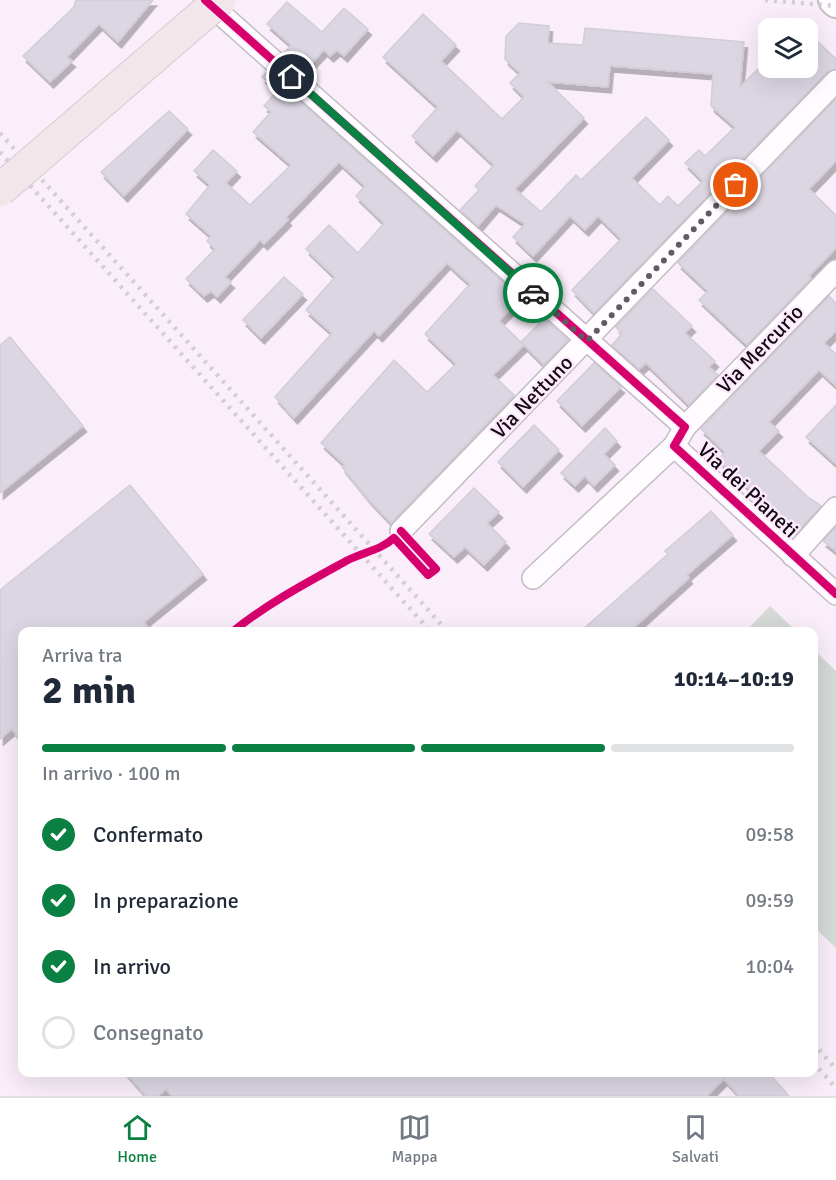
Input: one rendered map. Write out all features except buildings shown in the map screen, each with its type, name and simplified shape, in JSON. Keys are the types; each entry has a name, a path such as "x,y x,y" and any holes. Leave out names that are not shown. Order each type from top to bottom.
{"main road":[{"path":"0,190 220,0"}],"street":[{"name":"Via dei Pianeti","path":"205,0 685,428 674,446 836,594"},
{"name":"Via Nettuno","path":"401,531 836,81"},
{"name":"Via Mercurio","path":"685,428 836,271"},
{"path":"533,578 674,446"},
{"path":"794,556 836,508"}],"shaded area":[{"path":"770,606 792,627 750,627"},
{"path":"818,654 836,671 836,948 818,931"}],"railway":[{"path":"765,0 836,6"},
{"path":"0,133 444,627"},
{"path":"0,152 427,627"},
{"path":"818,1049 836,1069"},
{"path":"818,1068 836,1088"}],"cycle path":[{"path":"205,0 685,427 674,446 836,594"},
{"path":"239,627 303,585 394,538 428,575 436,569 401,531"}],"way so far":[{"path":"533,293 587,341 736,185"}],"route":[{"path":"292,77 533,293"}]}
